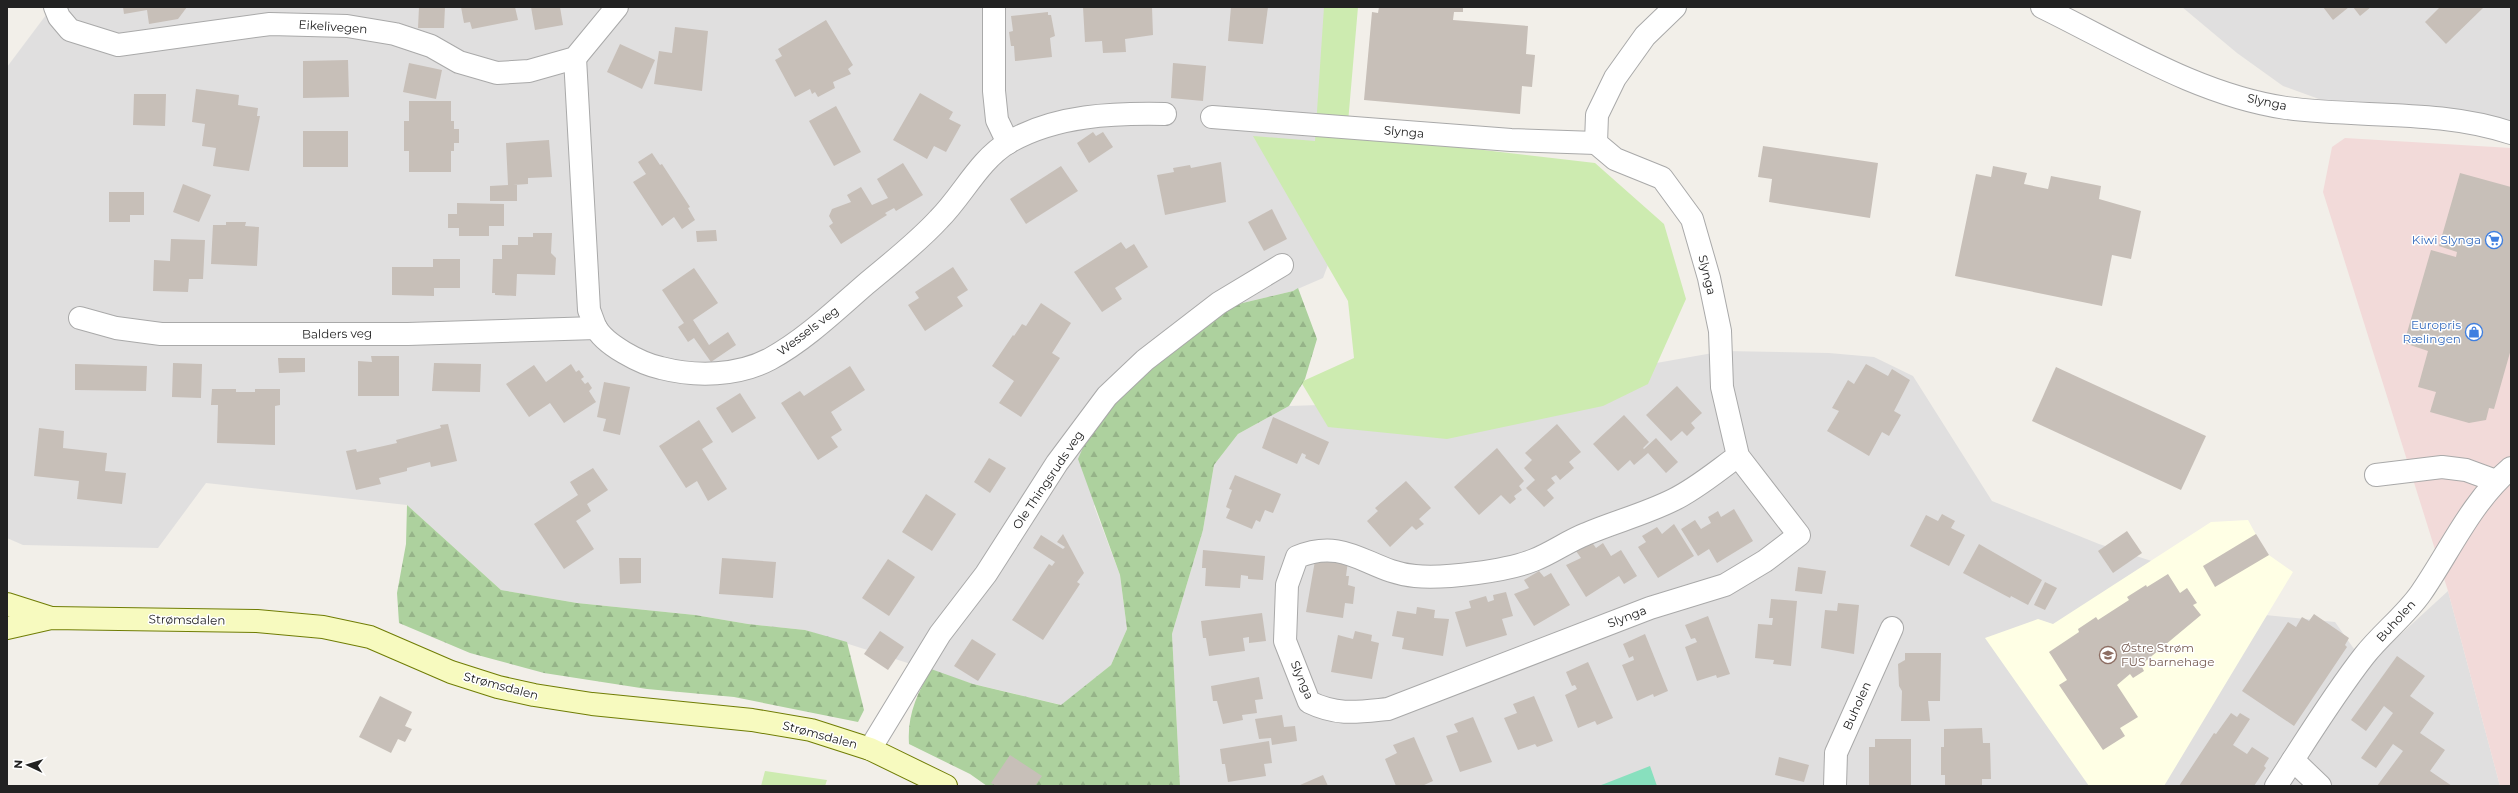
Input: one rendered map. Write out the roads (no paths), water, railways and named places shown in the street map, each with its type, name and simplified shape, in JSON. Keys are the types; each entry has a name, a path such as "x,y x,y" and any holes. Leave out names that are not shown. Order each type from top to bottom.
{"main road":[{"name":"Strømsdalen","path":"7,604 51,618"},
{"name":"Strømsdalen","path":"7,628 51,618 257,621 323,627 376,639 452,672 498,687 569,701 780,724 811,730 870,749 946,786"}],"street":[{"name":"Eikelivegen","path":"55,7 58,17 70,30 118,45 270,24 347,26 395,34 431,46 459,62 497,73 529,71 575,58"},
{"path":"575,58 617,7"},
{"path":"994,7 994,91 997,120 1008,143"},
{"path":"1596,143 1597,115 1615,78 1645,36 1675,7"},
{"name":"Slynga","path":"2042,7 2183,77 2234,95 2286,108 2448,121 2511,133"},
{"name":"Wessels veg","path":"575,58 587,286 590,310 596,328 610,343 648,365 678,373 709,374 733,371 769,360 798,340 838,309 940,219 970,180 1008,143 1030,132 1088,116 1165,114"},
{"name":"Slynga","path":"1212,117 1511,140 1596,143 1615,159 1662,178 1692,219 1709,278 1720,331 1722,387 1738,456 1799,535 1765,561 1725,585 1650,608 1388,709 1354,712 1327,711 1310,702 1285,641 1287,585 1297,556 1312,550 1338,550 1360,556 1395,573 1416,576 1493,571 1534,560 1585,534 1673,500 1738,456"},
{"name":"Ole Thingsruds veg","path":"870,749 940,634 986,574 1057,462 1107,396 1145,360 1219,303 1282,265"},
{"name":"Balders veg","path":"80,318 116,328 161,334 408,334 596,328"},
{"name":"Buholen","path":"2376,475 2442,467 2504,474"},
{"name":"Buholen","path":"2276,786 2338,691 2365,654 2420,594 2459,530 2504,474"},
{"name":"Buholen","path":"1835,786 1836,753 1892,628"},
{"path":"2293,760 2320,786"}],"place":[{"name":"Kiwi Slynga","path":"2494,240"},
{"name":"Europris Rælingen","path":"2474,332"},
{"name":"Østre Strøm FUS barnehage","path":"2108,655"}]}
